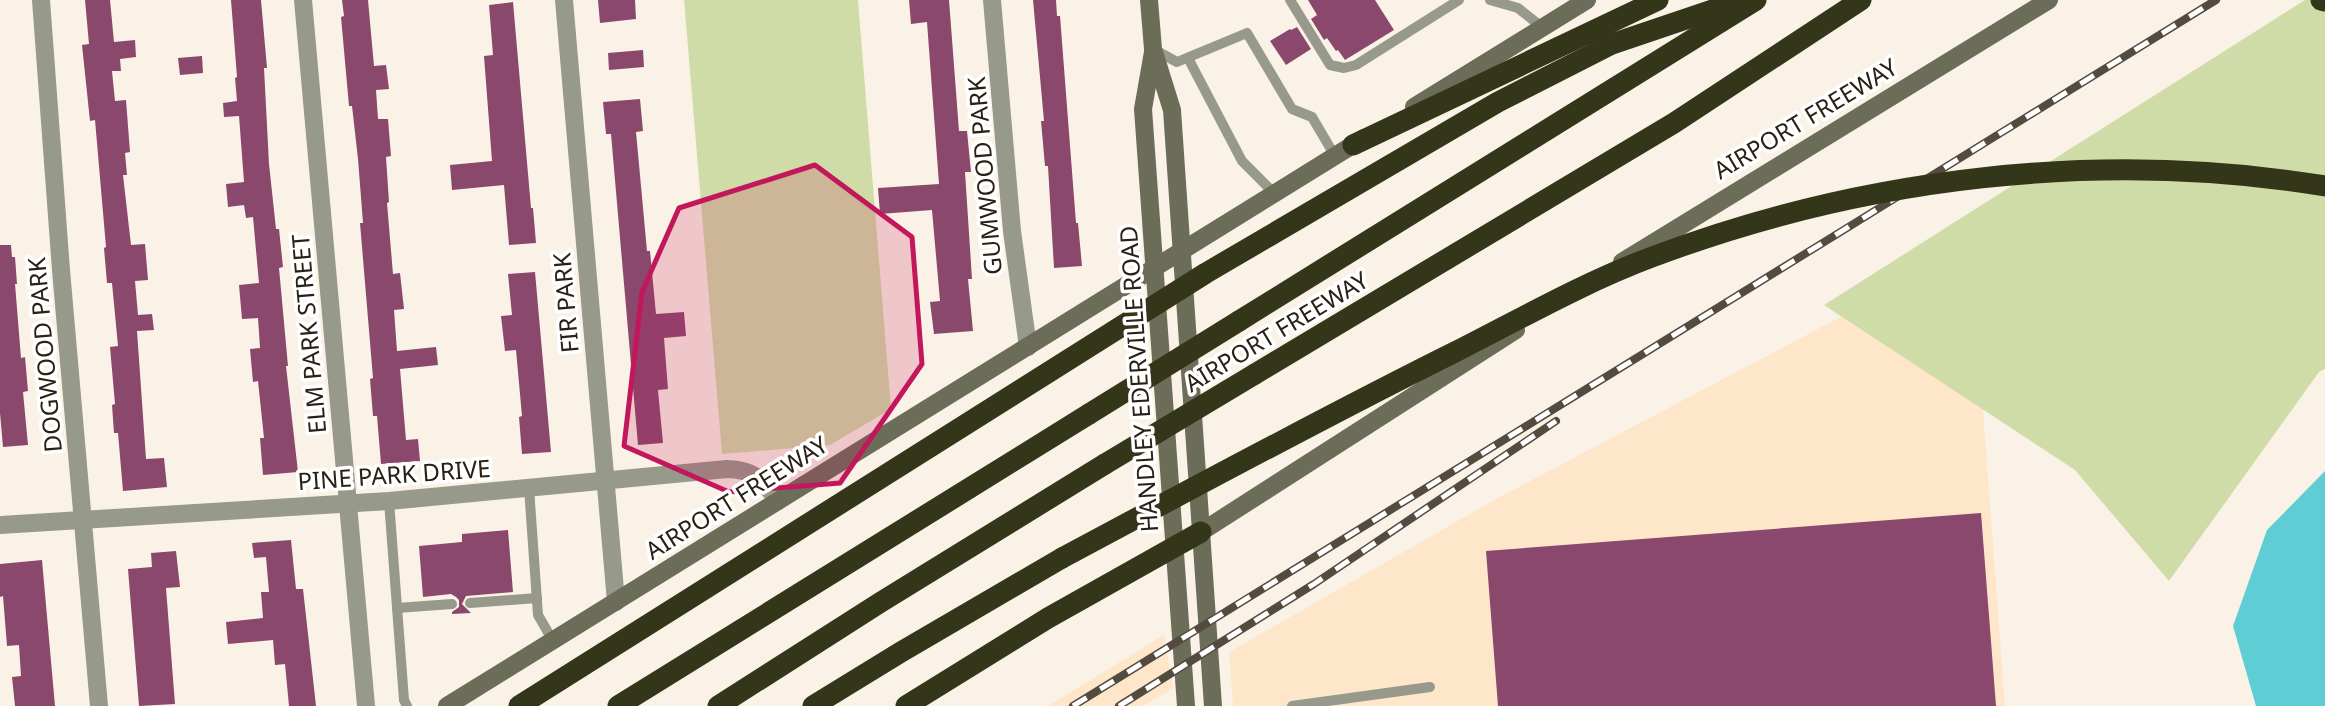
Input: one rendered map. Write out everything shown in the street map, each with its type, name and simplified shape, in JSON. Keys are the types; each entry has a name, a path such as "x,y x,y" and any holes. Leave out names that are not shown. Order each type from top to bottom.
{"highway":[{"path":"1353,145 1658,0"},
{"path":"519,706 1206,273 1498,102 1612,44 1742,0"},
{"name":"AIRPORT FREEWAY","path":"618,706 1756,0"},
{"name":"AIRPORT FREEWAY","path":"718,706 869,609 1105,464 1674,123 1861,0"},
{"path":"813,706 1062,558 1318,420 1598,279 1651,257 1761,221 1828,204 1919,186 2038,173 2200,173 2325,186"},
{"path":"906,706 1048,618 1201,532"}],"main road":[{"name":"HANDLEY EDERVILLE ROAD","path":"1149,0 1153,49 1172,110 1213,706"},
{"name":"AIRPORT FREEWAY","path":"447,706 1587,0"},
{"name":"AIRPORT FREEWAY","path":"1201,532 1664,235 2049,0"},
{"name":"HANDLEY EDERVILLE ROAD","path":"1153,49 1143,109 1186,706"}],"street":[{"name":"DOGWOOD PARK","path":"41,0 61,270 99,706"},
{"name":"ELM PARK STREET","path":"303,0 366,706"},
{"name":"FIR PARK","path":"564,0 616,602"},
{"name":"GUMWOOD PARK","path":"992,0 1012,232 1028,347"},
{"name":"PINE PARK DRIVE","path":"0,525 389,501 741,470 760,478 778,501"}],"lane":[{"path":"1290,0 1330,65 1344,68 1356,65 1459,0"},
{"path":"1490,0 1518,8 1543,28"},
{"path":"1153,49 1177,62 1247,33 1292,109 1312,117 1335,156"},
{"path":"1188,58 1242,160 1275,194"},
{"path":"529,488 538,615 553,641"},
{"path":"389,501 404,700 407,706"},
{"path":"470,603 537,598"},
{"path":"397,608 452,604"},
{"path":"1292,706 1430,687"}],"highlighted area":[{"path":"815,165 912,237 922,364 840,483 729,492 624,446 642,292 679,208"}],"shaded area":[{"path":"1971,248 2005,706 1233,706 1229,652 1496,499"},
{"path":"1164,635 1173,688 1143,706 1048,706"}],"green space":[{"path":"684,0 858,0 891,409 830,445 722,454"},
{"path":"2305,0 2325,0 2325,369 2319,372 2169,581 2075,470 1824,305"}],"water":[{"path":"2325,471 2325,706 2256,706 2233,626 2267,530"}],"building":[{"path":"85,0 110,0 114,42 135,40 136,57 120,59 121,71 112,71 115,101 126,100 130,152 125,153 127,175 123,175 131,245 145,244 148,280 135,281 138,315 152,314 154,330 137,331 146,459 164,458 167,487 123,491 118,433 114,433 112,405 115,404 110,347 118,346 112,283 107,283 95,120 90,121 82,45 89,44"},
{"path":"231,0 261,0 267,68 264,68 269,164 283,267 279,268 286,366 298,472 263,475 260,438 264,438 258,381 253,382 250,349 260,348 258,318 242,319 239,285 259,283 253,217 246,218 244,205 228,207 226,184 244,182 239,116 224,117 223,103 237,101"},
{"path":"342,0 368,0 374,66 386,65 389,89 376,90 378,119 388,119 391,156 386,157 387,203 393,274 400,273 404,309 394,310 397,351 436,347 438,365 400,369 406,440 418,439 420,461 381,464 377,416 373,416 370,379 373,378 360,223 363,223 352,106 349,106 341,17 344,16"},
{"path":"598,0 635,0 636,19 600,23"},
{"path":"909,0 949,0 959,131 967,131 971,172 965,172 972,279 968,279 973,331 934,334 930,302 940,301 932,210 880,214 878,188 939,184 927,22 911,24"},
{"path":"1033,0 1056,0 1057,16 1060,16 1076,223 1082,266 1054,268"},
{"path":"1308,0 1375,0 1394,30 1345,60 1327,38 1324,40 1311,19 1317,15"},
{"path":"513,2 536,243 509,245 504,185 452,190 450,165 492,161 484,56 493,55 489,5"},
{"path":"1297,27 1311,49 1286,65 1270,41"},
{"path":"643,50 644,67 609,70 608,53"},
{"path":"202,56 203,73 180,75 178,58"},
{"path":"640,99 643,131 636,132 656,314 684,312 686,336 664,338 668,389 658,390 663,443 638,445 611,134 606,134 603,102"},
{"path":"0,245 11,245 12,257 15,257 21,358 25,357 28,391 23,392 28,445 3,447 0,413"},
{"path":"535,272 551,452 522,454 519,417 522,416 516,350 505,351 501,316 512,315 508,274"},
{"path":"1981,513 1996,706 1498,706 1486,551"},
{"path":"508,530 513,592 466,596 462,604 471,613 452,614 459,607 459,600 451,594 423,597 419,546 462,542 462,534"},
{"path":"291,540 296,589 303,589 316,706 289,706 285,664 275,665 273,640 228,644 226,622 263,618 261,592 269,592 266,557 254,558 252,543"},
{"path":"176,551 180,587 166,588 175,704 139,706 128,569 152,567 151,553"},
{"path":"42,560 55,706 15,706 12,677 21,676 19,645 7,646 3,596 0,597 0,564"}],"railway":[{"path":"1073,706 2216,0"},
{"path":"1119,706 1314,584 1556,421"}]}
